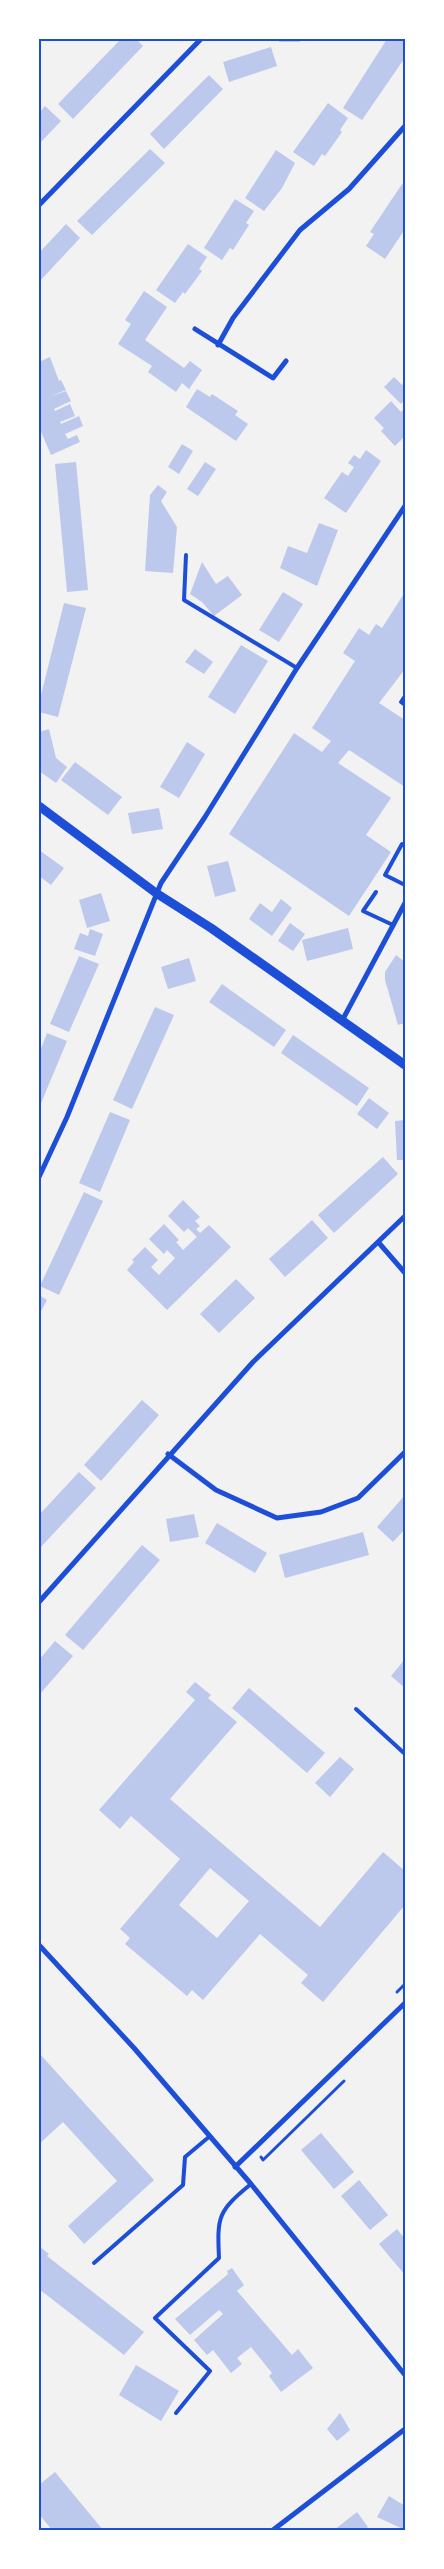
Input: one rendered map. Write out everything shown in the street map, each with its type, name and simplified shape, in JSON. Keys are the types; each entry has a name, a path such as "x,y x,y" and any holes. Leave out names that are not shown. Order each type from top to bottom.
{"street":[{"path":"39,205 202,39"},
{"path":"218,345 233,318 300,230 349,189 405,126"},
{"path":"195,329 273,378 286,361"},
{"path":"39,1177 68,1117 156,893 297,668 405,506"},
{"path":"39,806 156,893 211,928 405,1064"},
{"path":"343,1020 405,903"},
{"path":"39,1602 168,1454 253,1362 405,1216"},
{"path":"379,1243 405,1273"},
{"path":"168,1454 216,1490 277,1518 321,1512 358,1498 405,1452"},
{"path":"39,1945 134,2048 251,2184 405,2375"},
{"path":"235,2167 405,2004"},
{"path":"273,2530 405,2430"}],"lane":[{"path":"186,556 184,600 297,668"},
{"path":"405,696 401,702 405,705"},
{"path":"405,838 404,845 385,875 405,885"},
{"path":"376,892 363,911 393,925"},
{"path":"356,1709 405,1754"},
{"path":"94,2263 183,2185 185,2157 210,2136"},
{"path":"176,2413 210,2371 155,2318 219,2258 217,2227 228,2203 251,2184"}],"path":[{"path":"263,2160 348,2077"}],"building":[{"path":"121,39 136,39 143,46 73,119 58,104"},
{"path":"279,39 300,39 300,42 279,42"},
{"path":"387,39 400,39 405,42 404,59 362,120 343,108"},
{"path":"271,47 277,66 229,82 223,62"},
{"path":"209,75 223,89 164,149 150,134"},
{"path":"328,103 348,118 340,130 342,132 325,156 322,154 314,166 293,152"},
{"path":"45,106 61,121 39,144 39,113"},
{"path":"150,149 165,163 92,235 77,221"},
{"path":"276,150 295,163 282,188 264,211 245,198"},
{"path":"402,184 405,186 405,229 385,259 366,246 374,234 370,232"},
{"path":"235,199 254,211 246,223 249,225 233,250 230,248 222,260 204,248"},
{"path":"66,224 80,238 39,282 39,253"},
{"path":"188,244 207,257 199,269 202,271 185,294 183,292 175,303 156,290"},
{"path":"144,291 167,307 145,340 184,368 190,361 202,370 189,389 182,383 176,392 148,372 152,366 118,344 131,324 125,320"},
{"path":"50,357 59,381 61,380 66,390 49,397 66,391 71,401 54,409 55,411 70,404 75,416 60,422 61,424 79,416 83,426 65,434 68,439 77,435 80,442 51,455 39,427 39,362"},
{"path":"394,377 402,385 405,382 405,399 401,404 384,387"},
{"path":"197,389 210,397 212,394 238,411 235,415 248,424 236,441 186,407"},
{"path":"391,401 401,412 405,408 405,436 395,446 381,431 384,428 374,418"},
{"path":"182,444 193,451 179,474 168,467"},
{"path":"366,450 381,461 346,513 324,498 342,472 348,476 354,467 348,463 354,455 360,459"},
{"path":"76,462 88,590 67,592 55,464"},
{"path":"205,462 216,469 198,496 187,489"},
{"path":"158,485 167,492 161,501 177,527 173,573 145,571 150,495"},
{"path":"319,523 338,530 317,586 280,568 288,546 307,553"},
{"path":"202,562 216,584 228,576 242,595 214,616 202,602 190,594"},
{"path":"283,592 303,604 279,642 259,630"},
{"path":"405,592 405,669 379,703 405,720 405,787 349,750 338,763 391,798 366,835 391,852 349,916 229,834 294,733 322,752 331,741 312,728 355,661 343,653 359,628 369,635 376,624 382,628"},
{"path":"64,603 86,608 58,717 39,712 39,703"},
{"path":"241,645 268,661 235,714 208,697"},
{"path":"195,649 213,662 204,674 185,662"},
{"path":"49,729 56,758 67,767 56,783 39,771 39,732"},
{"path":"187,742 205,754 179,798 160,787"},
{"path":"75,762 122,797 108,815 61,780"},
{"path":"159,808 163,829 132,834 128,813"},
{"path":"39,850 64,868 51,885 39,876"},
{"path":"228,861 236,891 215,897 207,866"},
{"path":"101,893 110,921 87,928 79,900"},
{"path":"281,899 292,908 272,936 249,919 260,903 272,912"},
{"path":"290,923 305,934 293,951 278,941"},
{"path":"348,928 353,949 307,961 302,940"},
{"path":"90,929 103,934 95,956 74,949 80,933 88,936"},
{"path":"396,955 405,962 405,1023 398,1025 385,980 385,972"},
{"path":"79,956 99,964 69,1032 50,1024"},
{"path":"189,958 196,981 168,989 161,967"},
{"path":"222,984 286,1030 274,1047 209,1002"},
{"path":"155,1007 174,1015 132,1109 113,1100"},
{"path":"47,1033 67,1041 39,1108 39,1054"},
{"path":"293,1035 369,1088 357,1106 281,1053"},
{"path":"369,1098 389,1113 377,1129 357,1114"},
{"path":"110,1112 130,1120 100,1192 79,1183"},
{"path":"405,1120 405,1160 397,1160 395,1121"},
{"path":"383,1157 398,1174 334,1233 318,1215"},
{"path":"84,1192 103,1201 59,1295 40,1286"},
{"path":"183,1200 200,1217 195,1221 200,1226 196,1229 200,1233 209,1225 231,1247 167,1310 127,1270 134,1262 132,1260 145,1247 158,1260 151,1267 159,1275 175,1258 167,1250 164,1254 149,1239 164,1224 179,1240 176,1242 183,1250 197,1237 188,1228 184,1232 168,1216"},
{"path":"312,1220 328,1238 285,1277 269,1259"},
{"path":"236,1279 255,1298 219,1333 200,1314"},
{"path":"39,1295 47,1300 39,1315"},
{"path":"142,1400 159,1415 101,1481 84,1465"},
{"path":"79,1472 96,1488 39,1549 39,1515"},
{"path":"405,1495 405,1529 393,1542 377,1527"},
{"path":"194,1514 199,1537 170,1542 166,1519"},
{"path":"217,1523 267,1553 255,1573 205,1543"},
{"path":"363,1532 369,1555 285,1578 279,1555"},
{"path":"142,1545 160,1560 83,1650 65,1635"},
{"path":"55,1641 73,1656 39,1695 39,1660"},
{"path":"405,1659 405,1688 391,1676"},
{"path":"195,1682 211,1695 208,1698 237,1722 170,1799 320,1927 383,1852 405,1871 405,1905 323,2002 301,1983 308,1975 260,1934 203,2000 192,1990 187,1996 125,1944 130,1938 120,1929 180,1859 131,1816 120,1829 99,1810 195,1700 186,1692","holes":["210,1868 249,1901 217,1938 179,1905"]},
{"path":"249,1688 325,1753 307,1773 232,1708"},
{"path":"340,1757 354,1769 330,1797 315,1783"},
{"path":"39,2053 154,2180 84,2244 68,2226 117,2181 63,2122 39,2144"},
{"path":"321,2133 354,2172 334,2189 301,2150"},
{"path":"359,2180 388,2215 370,2230 341,2196"},
{"path":"397,2229 405,2239 405,2275 379,2244"},
{"path":"39,2246 49,2254 47,2256 144,2332 124,2355 39,2289"},
{"path":"232,2268 244,2285 237,2291 292,2355 298,2349 313,2368 281,2392 269,2376 272,2373 251,2347 237,2358 242,2364 231,2373 213,2350 207,2355 194,2340 223,2314 219,2310 190,2335 175,2319 228,2274 227,2271"},
{"path":"136,2365 179,2391 161,2421 119,2395"},
{"path":"340,2413 350,2430 337,2441 327,2429"},
{"path":"55,2472 103,2530 52,2530 39,2514 39,2485"},
{"path":"389,2496 405,2506 405,2530 377,2517"},
{"path":"357,2512 368,2527 364,2530 334,2530"}]}
